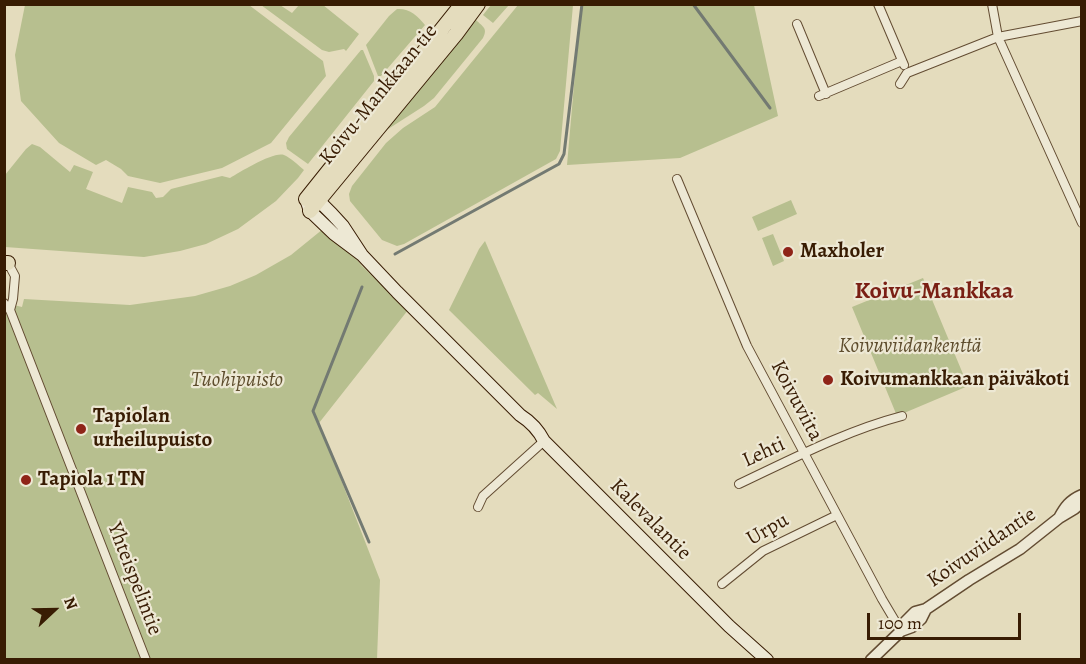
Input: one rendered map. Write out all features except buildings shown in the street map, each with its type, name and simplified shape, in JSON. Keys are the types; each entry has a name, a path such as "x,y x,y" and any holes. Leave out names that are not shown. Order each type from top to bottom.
{"main road":[{"name":"Koivu-Mankkaan tie","path":"312,204 462,4"},
{"name":"Koivu-Mankkaan tie","path":"312,204 456,34 478,4"},
{"name":"Kalevalantie","path":"312,204 334,234 362,255 520,415 540,431 544,441 766,660"},
{"name":"Kalevalantie","path":"729,626 753,660"}],"street":[{"path":"879,4 907,73"},
{"path":"992,4 998,37 1082,223"},
{"path":"900,84 907,73 998,37 1082,21"},
{"path":"796,24 823,95 902,61"},
{"name":"Koivuviita","path":"676,179 747,346 901,631"},
{"name":"Yhteispelintie","path":"6,265 15,276 13,299 7,307 146,660"},
{"name":"Lehti","path":"739,484 880,422 902,416"},
{"path":"478,507 483,496 544,441"},
{"name":"Koivuviidantie","path":"1059,518 1065,506 1074,498 1082,495"},
{"name":"Koivuviidantie","path":"871,660 901,631 912,627 921,619 926,609 1020,549 1082,502"},
{"name":"Urpu","path":"722,584 763,551 837,515"}],"green space":[{"path":"25,5 249,5 323,61 326,76 271,143 222,168 160,183 128,176 106,160 96,165 59,143 21,101 15,55"},
{"path":"261,5 280,5 292,13 299,5 323,5 359,34 346,51 344,49 329,52 322,50"},
{"path":"491,5 509,5 493,23 483,15"},
{"path":"518,5 573,5 560,151 556,159 404,244 397,246 382,240 350,201 349,194 352,186 386,143 403,128 435,107"},
{"path":"581,5 754,5 778,116 680,158 567,165"},
{"path":"397,9 413,13 425,25 381,76 378,76 366,45"},
{"path":"476,20 485,30 483,38 434,98 385,131 473,21"},
{"path":"361,50 374,76 374,81 308,164 287,149 286,143"},
{"path":"32,144 40,147 70,172 74,165 93,172 86,189 122,203 128,187 152,192 156,198 163,197 171,189 222,176 230,178 273,156 284,155 304,170 276,201 238,229 206,244 180,251 144,257 5,247 5,175"},
{"path":"791,200 797,214 758,231 752,217"},
{"name":"Tuohipuisto","path":"323,229 355,257 408,310 319,423 380,580 377,659 5,660 5,303 22,307 24,299 130,305 195,296 230,286 256,275 291,255"},
{"path":"773,234 784,261 773,266 762,238"},
{"path":"485,241 557,409 538,393 535,395 449,310"},
{"name":"Koivuviidankenttä","path":"923,278 968,386 897,416 852,307"}],"waterway":[{"path":"395,254 559,164 564,154 582,4"},
{"path":"693,4 770,108"},
{"path":"362,287 313,411 369,542"}],"place":[{"name":"Maxholer","path":"788,252"},
{"name":"Koivumankkaan päiväkoti","path":"828,380"},
{"name":"Tapiolan urheilupuisto","path":"81,429"},
{"name":"Tapiola 1 TN","path":"26,480"}],"district":[{"name":"Koivu-Mankkaa","path":"934,292"}]}
